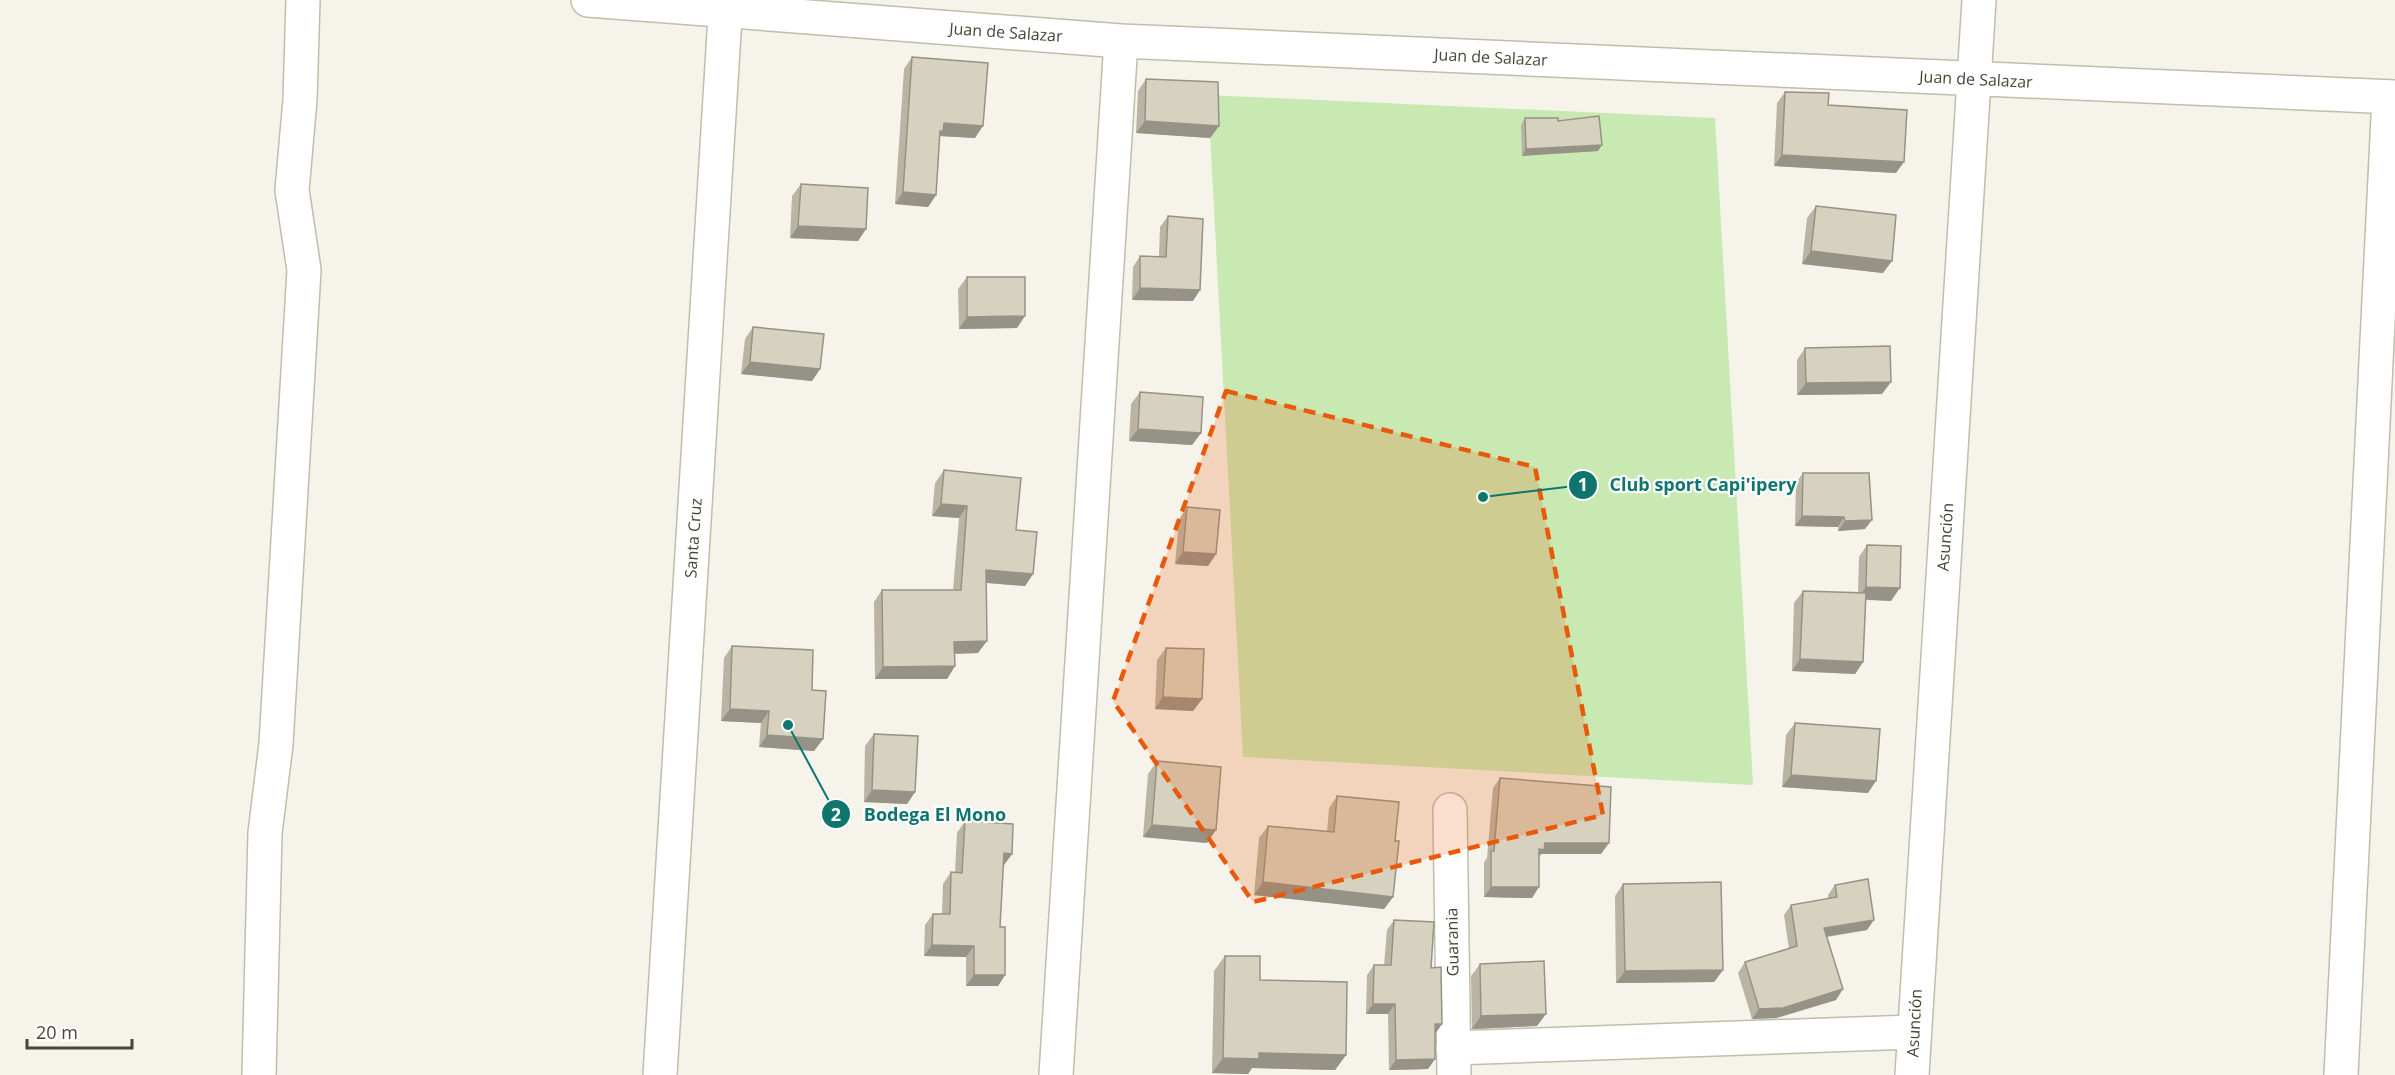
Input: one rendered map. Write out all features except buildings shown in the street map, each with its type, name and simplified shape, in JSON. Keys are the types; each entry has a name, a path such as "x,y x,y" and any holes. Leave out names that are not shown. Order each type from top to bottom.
{"street":[{"path":"259,1075 265,833 276,744 304,270 292,190 300,100 303,0"},
{"name":"Juan de Salazar","path":"588,0 725,6 1121,41 2392,97"},
{"name":"Asunción","path":"1912,1075 1975,79 1978,0"},
{"name":"Santa Cruz","path":"660,1075 725,6"},
{"path":"1056,1075 1121,41"},
{"path":"2341,1075 2392,97"},
{"name":"Guarania","path":"1450,810 1453,1061"},
{"path":"1453,1061 1913,1032"}],"highlighted area":[{"path":"1226,391 1535,467 1603,815 1253,902 1113,701"}],"green space":[{"path":"1208,95 1715,118 1753,785 1243,757"}],"place":[{"name":"Club sport Capi'ipery","path":"1483,497"},
{"name":"Bodega El Mono","path":"788,725"}]}
